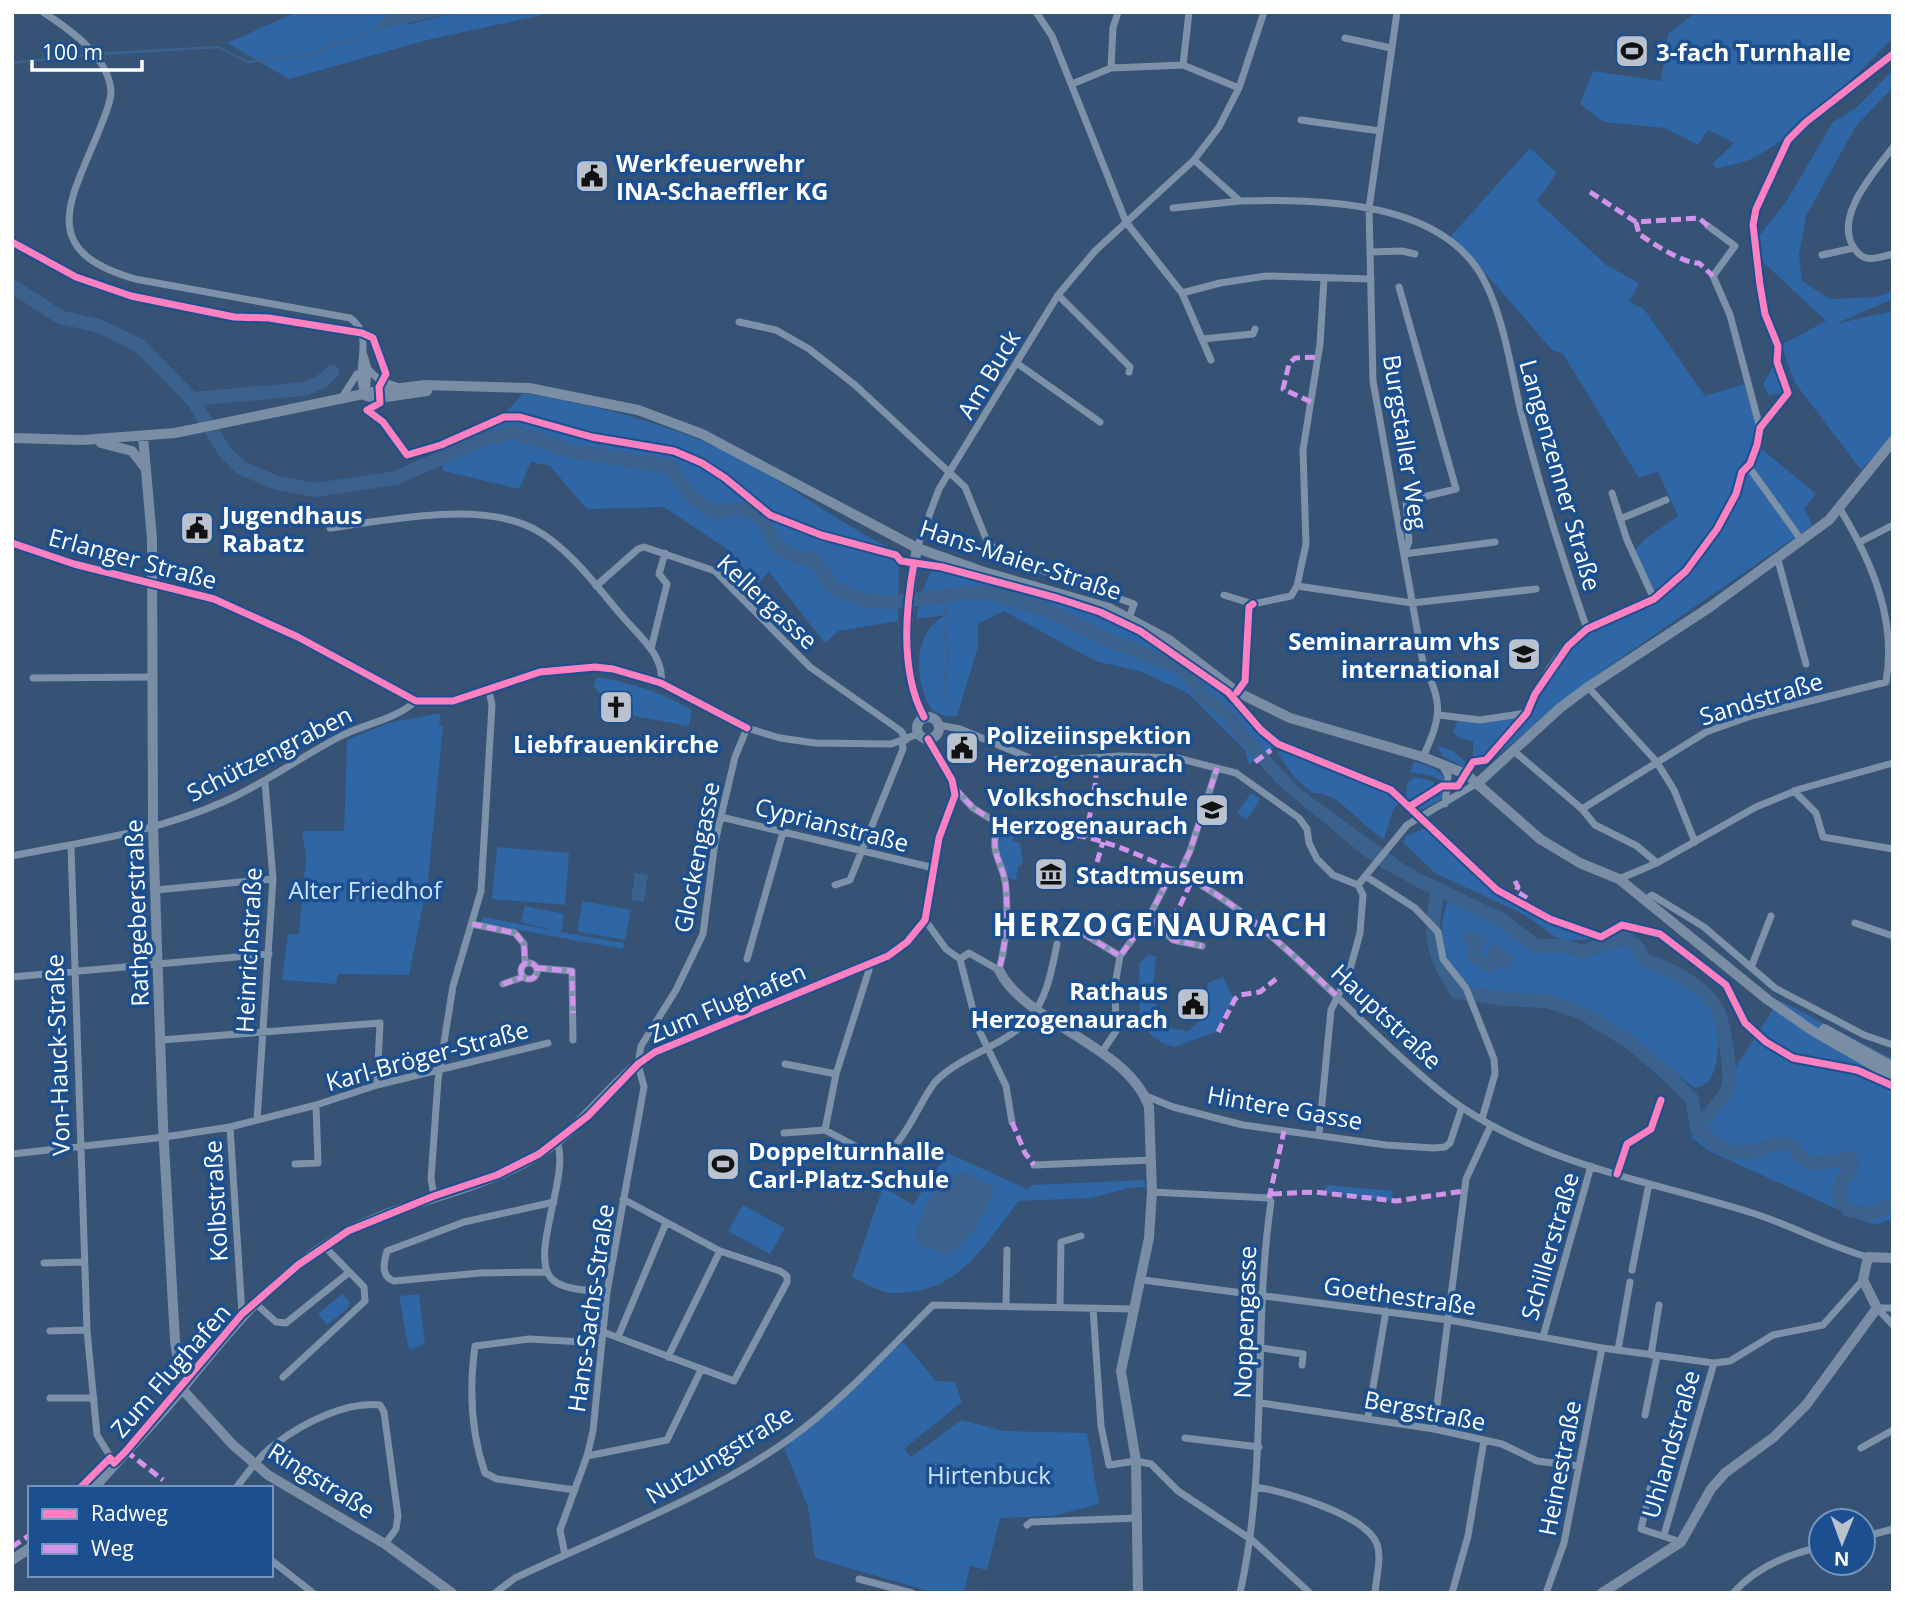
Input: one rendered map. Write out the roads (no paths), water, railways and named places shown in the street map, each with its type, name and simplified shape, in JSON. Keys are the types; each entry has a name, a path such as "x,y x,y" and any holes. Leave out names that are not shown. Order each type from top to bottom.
{"street":[{"path":"43,12 90,50 111,92 67,219 75,243 83,254 100,265 135,279 343,315 359,326 364,368 360,382 365,396"},
{"path":"1036,12 1052,36 1126,222 1182,293 1211,360"},
{"path":"1111,68 1113,28 1118,12"},
{"path":"1183,65 1189,12"},
{"name":"Am Buck","path":"917,548 928,514 950,472 1058,295 1095,251 1194,160 1219,127 1239,88 1264,12"},
{"name":"Burgstaller Weg","path":"1397,12 1369,208 1373,381 1423,663 1438,694 1439,715"},
{"path":"1345,38 1391,48"},
{"path":"1072,84 1111,68 1183,65 1239,88"},
{"path":"1301,120 1380,131"},
{"path":"1893,147 1856,202 1848,220 1854,248 1870,260 1893,254"},
{"path":"1194,160 1240,201"},
{"name":"Langenzenner Straße","path":"1173,208 1240,201 1315,201 1369,208 1415,221 1445,238 1479,269 1487,284 1534,463 1587,629 1556,660 1527,713 1480,720 1439,715"},
{"path":"1708,226 1734,246 1713,276 1730,316 1760,428 1750,464 1751,471 1802,541"},
{"path":"1822,255 1854,248"},
{"path":"1370,252 1415,254"},
{"path":"1182,293 1220,283 1266,276 1371,279"},
{"path":"1224,595 1253,604 1291,597 1297,586 1306,544 1303,450 1320,344 1324,279"},
{"path":"1399,287 1456,489 1406,501 1409,542 1404,554"},
{"path":"1058,295 1130,367 1129,372"},
{"path":"739,322 776,330 809,349 848,379 950,472 971,496 993,549 1012,561 1134,604 1129,618"},
{"path":"1202,339 1253,334 1255,329"},
{"path":"1018,364 1100,422"},
{"path":"364,368 382,382 399,387"},
{"path":"339,401 364,368"},
{"name":"Hans-Maier-Straße","path":"365,396 379,398 445,386"},
{"name":"Hans-Maier-Straße","path":"12,438 83,440 191,431 399,387 529,388 638,410 702,434 917,548 981,571 1082,598 1129,618 1189,654 1237,692 1309,725 1423,757 1479,782 1522,824 1560,853 1619,879 1788,1013 1893,1077"},
{"name":"Rathgeberstraße","path":"143,436 152,532 153,828 171,1287 182,1389"},
{"path":"83,440 120,446 132,451 146,469"},
{"path":"1359,885 1407,825 1479,782 1515,752 1560,708 1588,687 1778,560 1802,541 1840,509 1893,441"},
{"path":"1587,629 1654,599 1620,519 1612,493"},
{"path":"1620,519 1666,500"},
{"path":"1840,509 1860,542 1884,605 1892,655"},
{"path":"330,528 447,516 513,520 544,535 596,586 651,649 662,667 661,683"},
{"path":"1860,542 1893,525"},
{"name":"Burgstaller Weg","path":"1404,554 1495,542"},
{"name":"Erlanger Straße","path":"12,543 83,567 214,598 262,618 416,701 453,701 524,677 578,667 613,669 661,683 747,728 805,742 904,741"},
{"name":"Kellergasse","path":"596,586 638,548 644,547 715,571 810,667 901,731 904,741"},
{"path":"917,548 908,626 909,675 924,717"},
{"path":"651,649 667,584 659,574 665,553"},
{"path":"1778,560 1806,664"},
{"path":"1297,586 1412,603 1536,589"},
{"path":"1237,692 1245,681 1249,607 1253,604"},
{"path":"1884,605 1893,604"},
{"name":"Sandstraße","path":"1581,809 1706,732 1751,716 1886,682 1892,655"},
{"path":"33,678 154,677"},
{"path":"1588,687 1656,761 1674,790 1695,842"},
{"path":"434,1196 431,1179 439,1069 453,986 482,881 492,705 489,691"},
{"name":"Schützengraben","path":"12,856 71,847 153,828 221,803 265,782 340,736 400,712 416,701"},
{"path":"1423,757 1439,715"},
{"path":"918,733 918,722 924,717 933,718 939,725 960,729 1037,761 1138,756 1177,758 1236,773 1289,809 1307,829 1309,843 1317,859 1333,875 1359,885 1363,895 1360,933 1349,973 1336,995 1327,1030 1319,1134"},
{"path":"928,739 936,736 939,725"},
{"name":"Glockengasse","path":"638,1064 641,1046 676,990 703,934 721,817 735,757 747,728"},
{"path":"835,886 850,880 904,741 918,733"},
{"path":"918,733 928,739 955,788 973,808 999,824 993,843 1006,892 1004,944 999,970 969,953 960,959"},
{"path":"1515,752 1581,809 1595,825 1637,846 1657,863"},
{"path":"1440,763 1448,776 1445,804"},
{"path":"1619,879 1657,863 1756,807 1794,791 1893,763"},
{"path":"1101,1052 1116,1031 1115,985 1121,956 1190,851 1217,768"},
{"name":"Heinrichstraße","path":"257,1120 273,879 265,782"},
{"path":"955,788 953,802 944,820 925,920 946,949 960,959 977,1026 1006,1086 1012,1122"},
{"path":"1794,791 1816,813 1823,837 1893,849"},
{"name":"Cyprianstraße","path":"721,817 934,868"},
{"path":"747,959 783,832"},
{"name":"Von-Hauck-Straße","path":"71,847 87,1330 99,1441 114,1463"},
{"name":"Hauptstraße","path":"1176,871 1241,912 1441,1092 1491,1125 1591,1166 1752,1213 1868,1257"},
{"path":"1369,875 1435,928 1443,959 1468,993 1490,1045 1495,1074 1482,1119"},
{"path":"156,890 273,879"},
{"path":"1645,900 1652,895 1683,914 1752,965 1775,988 1795,1000 1864,1035 1893,1045"},
{"path":"1752,965 1771,916"},
{"path":"1149,917 1173,940 1202,946"},
{"name":"Zum Flughafen","path":"96,1486 182,1389 242,1314 258,1305 324,1246 372,1221 497,1175 557,1142 588,1116 638,1064 662,1049 894,952 925,920"},
{"path":"1855,923 1893,936"},
{"path":"472,924 515,933 524,944 525,964 521,971 523,977"},
{"path":"1084,934 1121,956"},
{"path":"785,1133 825,1130 863,1152 881,1157 893,1149 938,1079 988,1050 1029,1019 1051,974 1057,944"},
{"path":"12,977 269,954"},
{"path":"825,1130 836,1074 870,970 869,962"},
{"path":"525,964 534,964 537,968 572,971 573,1040"},
{"path":"503,984 523,977 534,978 537,968"},
{"name":"Hintere Gasse","path":"999,970 1015,992 1036,1009 1101,1052 1146,1096 1172,1107 1243,1125 1386,1145 1444,1147 1450,1143 1462,1107"},
{"path":"1788,1013 1795,1000"},
{"name":"Hans-Maier-Straße","path":"1788,1013 1893,1067"},
{"path":"161,1040 380,1023 377,1084"},
{"name":"Karl-Bröger-Straße","path":"12,1154 165,1138 230,1127 316,1105 377,1084 548,1043"},
{"name":"Hans-Sachs-Straße","path":"565,1555 560,1530 587,1456 598,1400 607,1292 644,1087 638,1064"},
{"path":"785,1065 836,1074"},
{"path":"1138,1593 1136,1461 1121,1379 1134,1309 1143,1280 1152,1192 1149,1107 1146,1096"},
{"name":"Karl-Bröger-Straße","path":"295,1164 318,1163 316,1105"},
{"path":"1434,1429 1466,1179 1491,1125"},
{"name":"Kolbstraße","path":"230,1127 242,1314"},
{"path":"557,1142 562,1161 545,1252 547,1272 553,1280 565,1286 607,1292"},
{"path":"1034,1165 1151,1160"},
{"name":"Schillerstraße","path":"1543,1337 1591,1166"},
{"path":"1632,1270 1649,1184"},
{"name":"Noppengasse","path":"1152,1192 1269,1198 1262,1296 1259,1447 1252,1540 1240,1593"},
{"path":"603,1332 734,1381 787,1276 720,1251 623,1199"},
{"path":"547,1272 480,1273 394,1281 386,1276 383,1266 387,1251 464,1222 554,1202"},
{"path":"618,1337 666,1223"},
{"path":"1060,1307 1061,1242 1081,1236"},
{"path":"283,1377 365,1301 363,1287 347,1274 324,1246"},
{"path":"1007,1250 1006,1306 1134,1309"},
{"path":"668,1357 720,1251"},
{"path":"1893,1258 1868,1257 1863,1280 1877,1308 1893,1325"},
{"path":"44,1264 83,1262"},
{"name":"Zum Flughafen","path":"258,1305 276,1322 286,1323 347,1274"},
{"name":"Goethestraße","path":"1143,1280 1449,1320 1602,1348 1714,1363 1730,1361 1773,1335 1823,1325 1863,1280"},
{"path":"1618,1350 1630,1282"},
{"name":"Nutzungstraße","path":"495,1593 515,1578 662,1511 784,1443 877,1360 933,1305 1006,1306"},
{"path":"1645,1415 1659,1305"},
{"path":"1093,1308 1101,1426 1110,1465 1136,1461 1151,1464 1178,1491 1252,1540 1310,1593"},
{"path":"1877,1308 1893,1308"},
{"path":"1602,1593 1681,1542 1711,1489 1725,1474 1774,1437 1806,1405 1877,1308"},
{"path":"1368,1417 1386,1311"},
{"path":"50,1331 87,1330"},
{"path":"575,1490 497,1479 485,1473 474,1436 474,1346 529,1339 601,1343"},
{"path":"1262,1348 1303,1354 1302,1365"},
{"name":"Heinestraße","path":"1546,1593 1564,1543 1602,1348"},
{"name":"Uhlandstraße","path":"1664,1535 1714,1363"},
{"path":"587,1456 667,1440 701,1370"},
{"name":"Ringstraße","path":"182,1389 205,1417 277,1481 385,1544 452,1593"},
{"path":"50,1398 93,1398"},
{"name":"Bergstraße","path":"1261,1403 1434,1429 1502,1444 1537,1461 1578,1466"},
{"path":"238,1486 276,1443 314,1421 348,1409 380,1405 384,1412 398,1516 396,1529 385,1544"},
{"path":"1861,1447 1893,1430"},
{"path":"1185,1438 1259,1447"},
{"path":"1451,1593 1468,1536 1485,1440"},
{"name":"Uhlandstraße","path":"1653,1481 1641,1529 1681,1542"},
{"path":"1256,1487 1320,1506 1370,1534 1379,1553 1375,1593"},
{"path":"1027,1525 1031,1522 1137,1518"},
{"path":"12,1560 28,1549"},
{"path":"1734,1593 1779,1560 1807,1551"},
{"path":"273,1562 313,1593"},
{"path":"859,1579 912,1593"}],"waterway":[{"path":"97,54 218,47 248,62 313,53 379,29"},
{"path":"12,63 91,54"},
{"path":"12,286 60,317 99,326 140,346 192,399 225,452 241,468 277,483 315,490 396,478 481,440 514,432 572,451 671,467 680,482 702,505 718,513 740,510 756,515 763,521 778,546 795,556 814,560 834,589 869,601 890,602 970,593 994,594 1049,611 1101,637 1176,666 1189,676 1203,696 1226,713 1241,734"},
{"path":"192,399 304,389 321,382 332,372"},
{"path":"945,615 947,598"},
{"path":"943,699 948,653 944,623"},
{"path":"1380,858 1416,879 1502,920 1536,946 1565,946 1582,952 1626,938 1637,947 1645,961 1654,963 1697,987 1718,1011 1727,1051 1729,1083 1721,1100 1697,1128 1718,1146 1733,1152 1750,1152 1783,1144 1791,1146 1807,1161 1826,1162 1851,1158 1852,1169 1843,1179 1838,1196 1848,1210 1870,1214 1893,1204"},
{"path":"1438,889 1434,943 1442,966 1457,992 1505,999 1547,1001 1581,1012 1631,1043 1669,1076 1692,1099 1697,1128"}],"place":[{"name":"3-fach Turnhalle","path":"1632,51"},
{"name":"Werkfeuerwehr INA-Schaeffler KG","path":"592,176"},
{"name":"Jugendhaus Rabatz","path":"197,528"},
{"name":"Seminarraum vhs international","path":"1524,654"},
{"name":"Liebfrauenkirche","path":"616,707"},
{"name":"Polizeiinspektion Herzogenaurach","path":"962,748"},
{"name":"Volkshochschule Herzogenaurach","path":"1212,810"},
{"name":"Stadtmuseum","path":"1051,874"},
{"name":"Rathaus Herzogenaurach","path":"1193,1004"},
{"name":"Doppelturnhalle Carl-Platz-Schule","path":"723,1164"}],"district":[{"name":"HERZOGENAURACH","path":"1161,923"}],"park label":[{"name":"Alter Friedhof","path":"365,889"},
{"name":"Hirtenbuck","path":"989,1474"}]}
